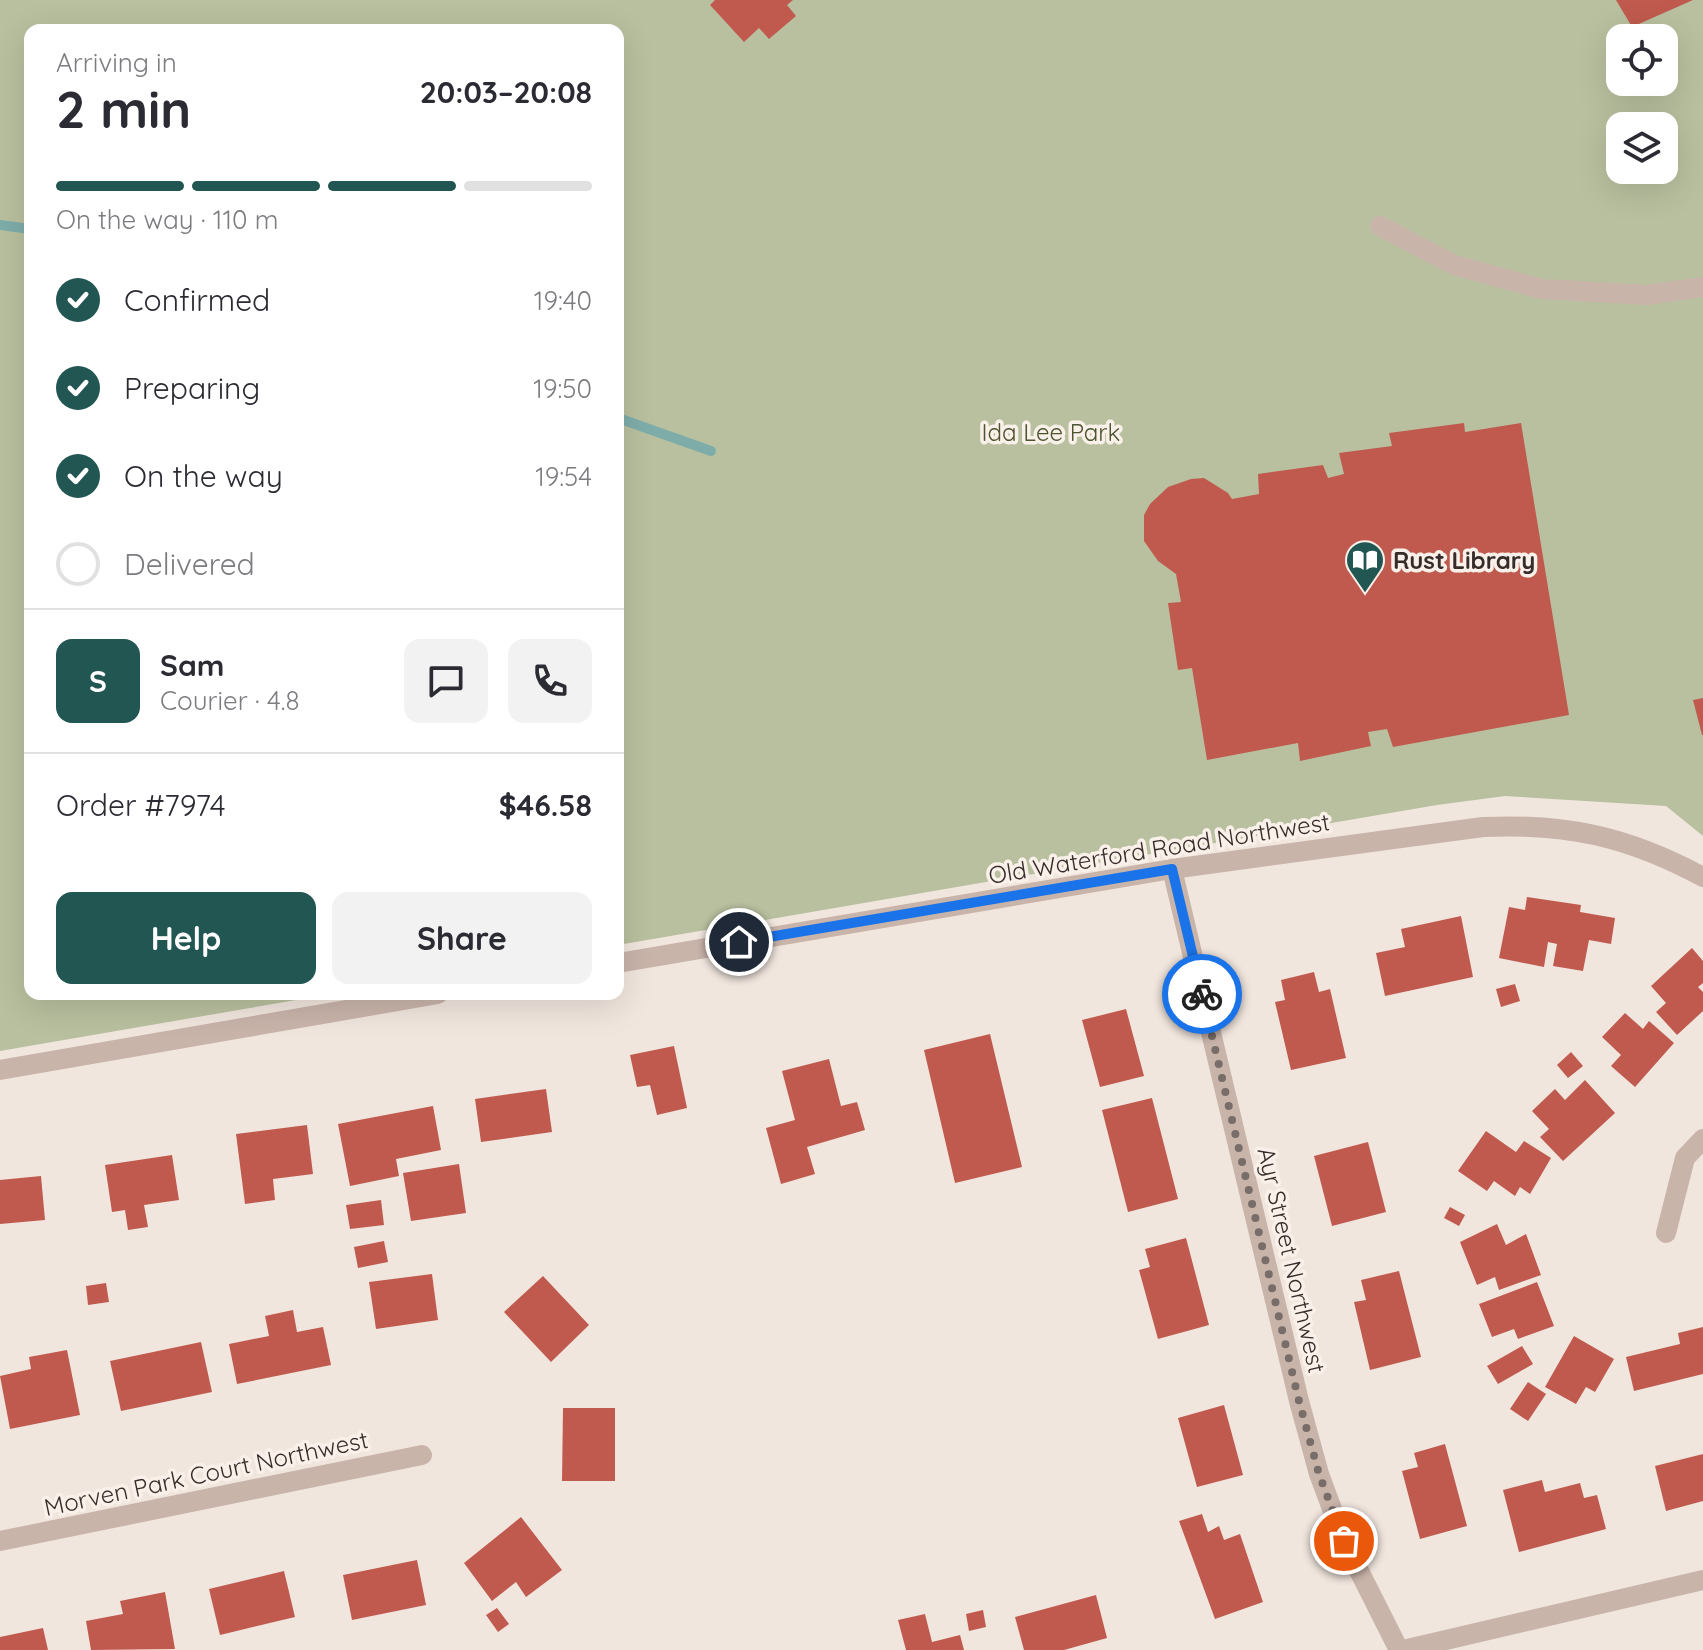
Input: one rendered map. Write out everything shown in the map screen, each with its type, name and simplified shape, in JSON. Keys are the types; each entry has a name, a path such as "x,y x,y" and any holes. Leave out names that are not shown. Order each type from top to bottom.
{"street":[{"path":"1380,226 1454,265 1542,289 1647,295 1703,287"},
{"name":"Old Waterford Road Northwest","path":"624,962 1172,869 1483,827 1525,825 1563,828 1610,838 1654,852 1703,877"},
{"name":"Ayr Street Northwest","path":"1172,869 1319,1474 1344,1541 1401,1650"},
{"path":"0,1070 403,1000"},
{"path":"1666,1233 1685,1158 1703,1139"},
{"name":"Morven Park Court Northwest","path":"0,1541 422,1455"},
{"path":"1401,1650 1703,1580"}],"green space":[{"name":"Ida Lee Park","path":"0,0 1703,0 1703,836 1666,806 1505,796 624,944 624,24 24,24 24,1000 296,1000 0,1051"}],"building":[{"path":"715,0 793,0 787,5 796,16 769,39 759,28 744,42 710,5"},
{"path":"1616,0 1693,0 1639,24 1630,24"},
{"name":"Rust Library","path":"1464,423 1465,432 1521,423 1569,715 1393,747 1387,729 1368,732 1371,746 1300,761 1298,743 1207,760 1192,668 1178,670 1168,603 1181,602 1176,574 1158,561 1144,541 1144,515 1150,504 1168,487 1191,479 1204,478 1232,499 1259,494 1258,474 1323,465 1328,478 1344,474 1339,453 1392,446 1389,433"},
{"path":"1703,698 1703,735 1702,735 1693,700"},
{"path":"1527,897 1581,905 1580,912 1615,918 1611,944 1589,940 1583,971 1553,966 1557,944 1548,942 1544,967 1499,958 1509,907 1525,910"},
{"path":"1461,916 1473,977 1385,996 1376,953 1405,947 1401,929"},
{"path":"1692,948 1703,961 1703,983 1698,987 1703,992 1703,1011 1677,1035 1656,1012 1666,1003 1651,986"},
{"path":"1314,972 1319,992 1330,989 1346,1058 1291,1070 1275,1002 1285,1000 1281,980"},
{"path":"1515,984 1520,1001 1501,1007 1496,989"},
{"path":"1126,1009 1144,1076 1100,1087 1082,1020"},
{"path":"1625,1013 1643,1029 1649,1021 1674,1043 1635,1087 1611,1066 1621,1055 1602,1037"},
{"path":"990,1034 1022,1167 955,1183 924,1050"},
{"path":"674,1046 687,1108 657,1115 650,1085 637,1087 630,1055"},
{"path":"1571,1052 1583,1066 1568,1078 1557,1065"},
{"path":"829,1059 841,1106 857,1102 865,1130 807,1147 815,1174 781,1184 766,1128 795,1120 782,1071"},
{"path":"1585,1080 1615,1113 1563,1161 1540,1137 1549,1129 1532,1111 1555,1089 1565,1100"},
{"path":"546,1089 552,1132 481,1142 475,1099"},
{"path":"1152,1098 1178,1199 1128,1212 1102,1110"},
{"path":"433,1106 441,1150 396,1159 399,1176 350,1186 338,1124"},
{"path":"307,1125 313,1174 273,1179 275,1200 245,1204 236,1134"},
{"path":"1486,1131 1516,1152 1524,1141 1551,1158 1530,1194 1520,1187 1515,1196 1494,1181 1487,1191 1458,1171"},
{"path":"1368,1142 1386,1212 1332,1226 1314,1156"},
{"path":"172,1155 179,1200 144,1205 148,1227 128,1230 125,1210 112,1212 105,1165"},
{"path":"459,1164 466,1213 411,1221 403,1173"},
{"path":"41,1176 45,1220 0,1224 0,1180"},
{"path":"381,1200 384,1225 350,1229 346,1205"},
{"path":"1450,1207 1465,1215 1459,1226 1444,1218"},
{"path":"1497,1224 1506,1245 1526,1234 1541,1275 1499,1290 1495,1277 1477,1285 1460,1242"},
{"path":"1186,1238 1209,1325 1158,1339 1139,1270 1150,1267 1145,1249"},
{"path":"384,1241 388,1262 358,1268 354,1247"},
{"path":"1399,1271 1421,1357 1370,1370 1354,1302 1366,1300 1361,1280"},
{"path":"432,1274 438,1320 376,1329 369,1282"},
{"path":"543,1276 589,1325 551,1362 504,1312"},
{"path":"1537,1282 1554,1326 1518,1339 1514,1329 1492,1337 1479,1304"},
{"path":"106,1283 109,1302 88,1305 86,1286"},
{"path":"293,1310 297,1332 323,1327 331,1365 237,1384 229,1344 269,1336 265,1316"},
{"path":"1703,1327 1703,1374 1634,1391 1626,1357 1680,1344 1678,1333"},
{"path":"1574,1336 1614,1359 1595,1392 1586,1387 1576,1404 1545,1387"},
{"path":"201,1342 212,1392 121,1411 110,1361"},
{"path":"1522,1346 1533,1364 1498,1384 1487,1366"},
{"path":"67,1350 80,1415 10,1429 0,1376 31,1369 29,1357"},
{"path":"1528,1382 1546,1394 1528,1421 1510,1409"},
{"path":"1224,1405 1243,1475 1197,1487 1178,1418"},
{"path":"563,1408 615,1408 615,1481 562,1481"},
{"path":"1445,1444 1467,1526 1420,1539 1402,1471 1418,1467 1414,1453"},
{"path":"1703,1454 1703,1501 1666,1511 1655,1466"},
{"path":"1542,1480 1545,1492 1580,1483 1584,1498 1597,1495 1606,1529 1519,1552 1503,1490"},
{"path":"1202,1514 1208,1532 1219,1526 1224,1540 1240,1534 1263,1602 1215,1619 1179,1521"},
{"path":"521,1517 562,1570 526,1597 516,1582 492,1601 464,1563"},
{"path":"417,1560 426,1605 352,1620 343,1575"},
{"path":"284,1571 295,1617 220,1635 209,1589"},
{"path":"165,1592 175,1649 91,1650 86,1621 123,1614 120,1601"},
{"path":"1096,1595 1107,1638 1064,1650 1024,1650 1015,1617"},
{"path":"497,1608 509,1624 498,1632 486,1615"},
{"path":"983,1610 986,1627 969,1631 966,1614"},
{"path":"925,1614 932,1642 960,1635 964,1650 906,1650 898,1620"},
{"path":"43,1628 48,1650 0,1650 0,1637"}],"waterway":[{"path":"0,225 24,228"},
{"path":"624,420 711,451"}],"way so far":[{"path":"1202,994 1299,1401 1319,1474 1344,1541"}],"place":[{"name":"Rust Library","path":"1365,594"}],"route":[{"path":"739,942 1172,869 1202,994"}]}
